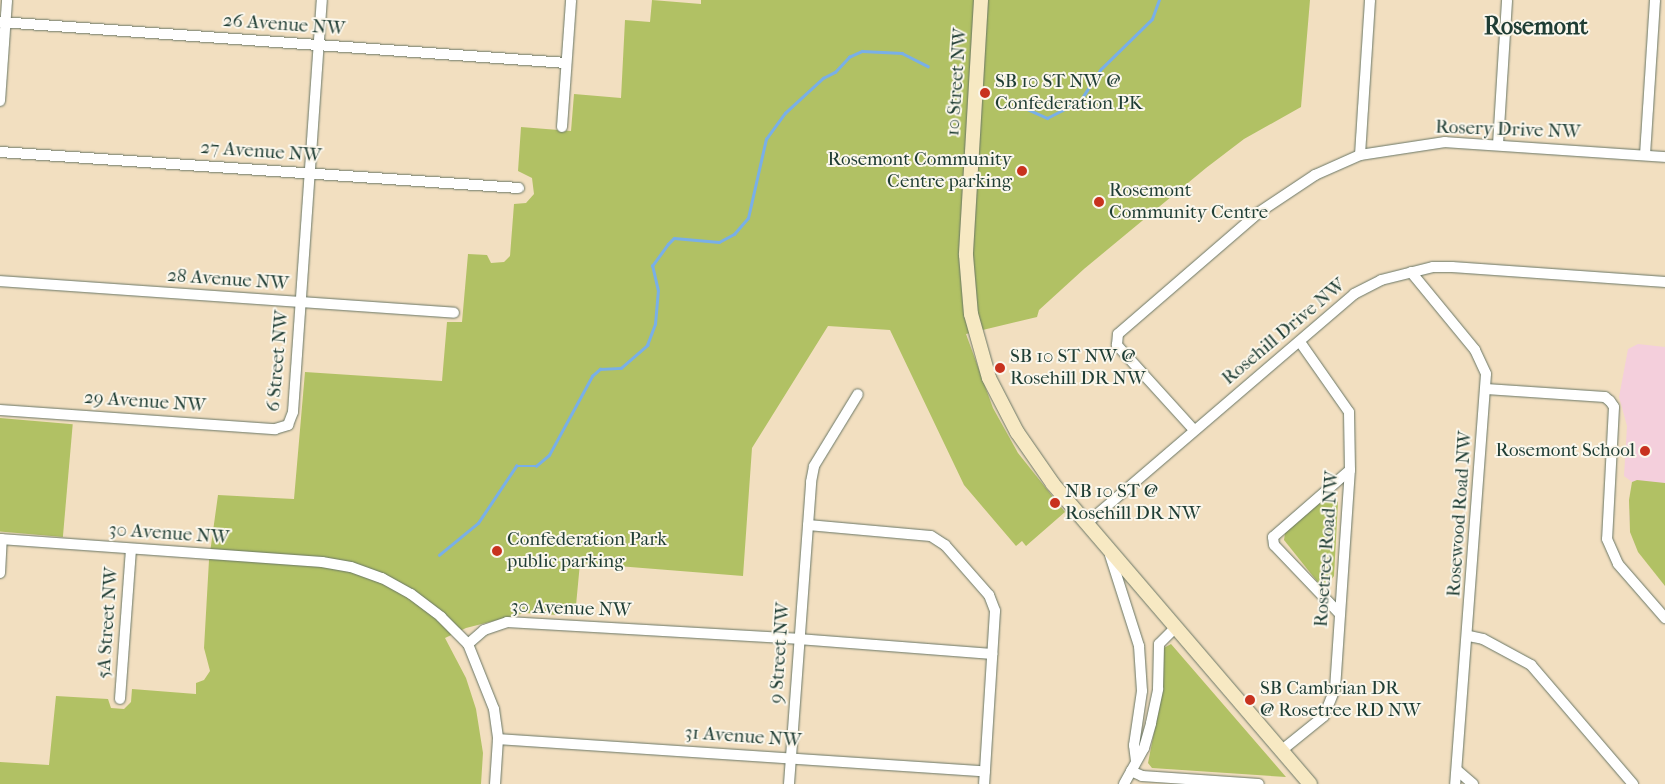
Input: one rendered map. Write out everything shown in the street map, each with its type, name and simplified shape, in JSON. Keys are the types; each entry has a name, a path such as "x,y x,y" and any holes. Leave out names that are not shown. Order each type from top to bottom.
{"street":[{"path":"0,101 3,22 7,0"},
{"name":"6 Street NW","path":"288,424 293,412 322,0"},
{"path":"562,127 571,0"},
{"name":"10 Street NW","path":"981,0 966,232 971,314 979,350 1005,412 1031,456 1176,627 1162,639 1158,650 1156,707 1146,744 1124,784"},
{"path":"1360,155 1370,0"},
{"path":"1498,144 1507,0"},
{"path":"1645,156 1655,0"},
{"name":"26 Avenue NW","path":"3,22 566,63"},
{"name":"Rosery Drive NW","path":"1194,430 1117,344 1118,334 1258,213 1315,175 1360,155 1445,142 1498,144 1665,157"},
{"name":"27 Avenue NW","path":"0,152 519,188"},
{"name":"Rosehill Drive NW","path":"1087,523 1354,294 1381,280 1411,272 1452,267 1665,282"},
{"name":"Rosewood Road NW","path":"1411,272 1483,362 1486,389 1469,636 1458,771 1455,784"},
{"name":"28 Avenue NW","path":"0,281 454,313"},
{"name":"Rosetree Road NW","path":"1282,750 1318,724 1329,707 1335,689 1350,470 1349,412 1300,342"},
{"path":"1486,389 1605,397 1610,401 1614,407 1605,527 1607,540 1618,564 1665,618"},
{"name":"9 Street NW","path":"789,784 798,639 814,466 858,394"},
{"name":"29 Avenue NW","path":"0,410 275,429 288,424"},
{"path":"1340,614 1274,544 1273,536 1350,470"},
{"path":"808,525 915,533 931,536 945,545 993,601 996,611 984,784"},
{"path":"0,573 1,539"},
{"name":"30 Avenue NW","path":"1,539 131,550 322,562 352,567 382,578 411,594 441,617 468,644 484,630 508,622 798,639 992,654"},
{"name":"10 Street NW","path":"1107,546 1139,646 1142,691 1134,745 1136,761"},
{"name":"5A Street NW","path":"120,699 131,550"},
{"path":"1176,627 1310,784"},
{"path":"1469,636 1483,639 1531,665 1633,784"},
{"path":"468,644 494,709 498,740 495,784"},
{"name":"31 Avenue NW","path":"498,740 790,757 985,771"},
{"path":"1458,771 1473,784"},
{"path":"1131,772 1142,776 1259,784"}],"shaded area":[{"name":"Rosemont School","path":"1638,344 1665,347 1665,586 1634,543 1629,518 1632,482 1624,476 1627,426 1619,397 1628,349"}],"green space":[{"path":"652,0 701,4 701,0 1310,0 1301,107 1244,139 1206,168 1084,269 1039,310 1037,317 966,334 993,408 1018,453 1065,512 1026,546 1022,541 1016,546 964,485 890,330 828,326 752,448 743,576 580,563 575,616 525,613 466,628 445,638 466,678 476,709 483,753 481,784 0,784 0,762 49,765 56,696 108,699 111,708 124,709 131,702 132,689 196,694 196,683 204,680 210,671 204,648 209,560 218,495 294,499 305,372 442,381 447,322 462,322 468,254 487,255 491,263 504,262 510,256 514,204 526,203 534,194 532,178 518,171 521,127 571,131 574,94 621,98 625,20 650,22"},
{"path":"0,418 73,424 63,537 0,531"},
{"path":"1637,480 1665,483 1665,586 1638,552 1630,532 1629,500 1632,482"},
{"path":"1329,495 1338,502 1334,576 1326,586 1320,585 1284,540 1285,533"},
{"path":"1171,644 1286,777 1152,768 1148,763 1163,687 1162,649"}],"waterway":[{"path":"1018,105 1047,118 1080,101 1101,69 1152,19 1159,0"},
{"path":"439,555 478,523 516,466 536,466 549,455 592,376 600,369 621,368 647,345 655,324 658,291 652,266 668,244 674,238 719,242 734,234 748,218 766,139 785,113 823,78 835,72 849,57 862,51 902,53 928,66"}],"place":[{"name":"SB 10 ST NW @ Confederation PK","path":"985,93"},
{"name":"Rosemont Community Centre parking","path":"1022,171"},
{"name":"Rosemont Community Centre","path":"1099,202"},
{"name":"SB 10 ST NW @ Rosehill DR NW","path":"1000,368"},
{"name":"Rosemont School","path":"1645,451"},
{"name":"NB 10 ST @ Rosehill DR NW","path":"1055,503"},
{"name":"Confederation Park public parking","path":"497,551"},
{"name":"SB Cambrian DR @ Rosetree RD NW","path":"1250,700"}],"district":[{"name":"Rosemont","path":"1536,27"}]}
